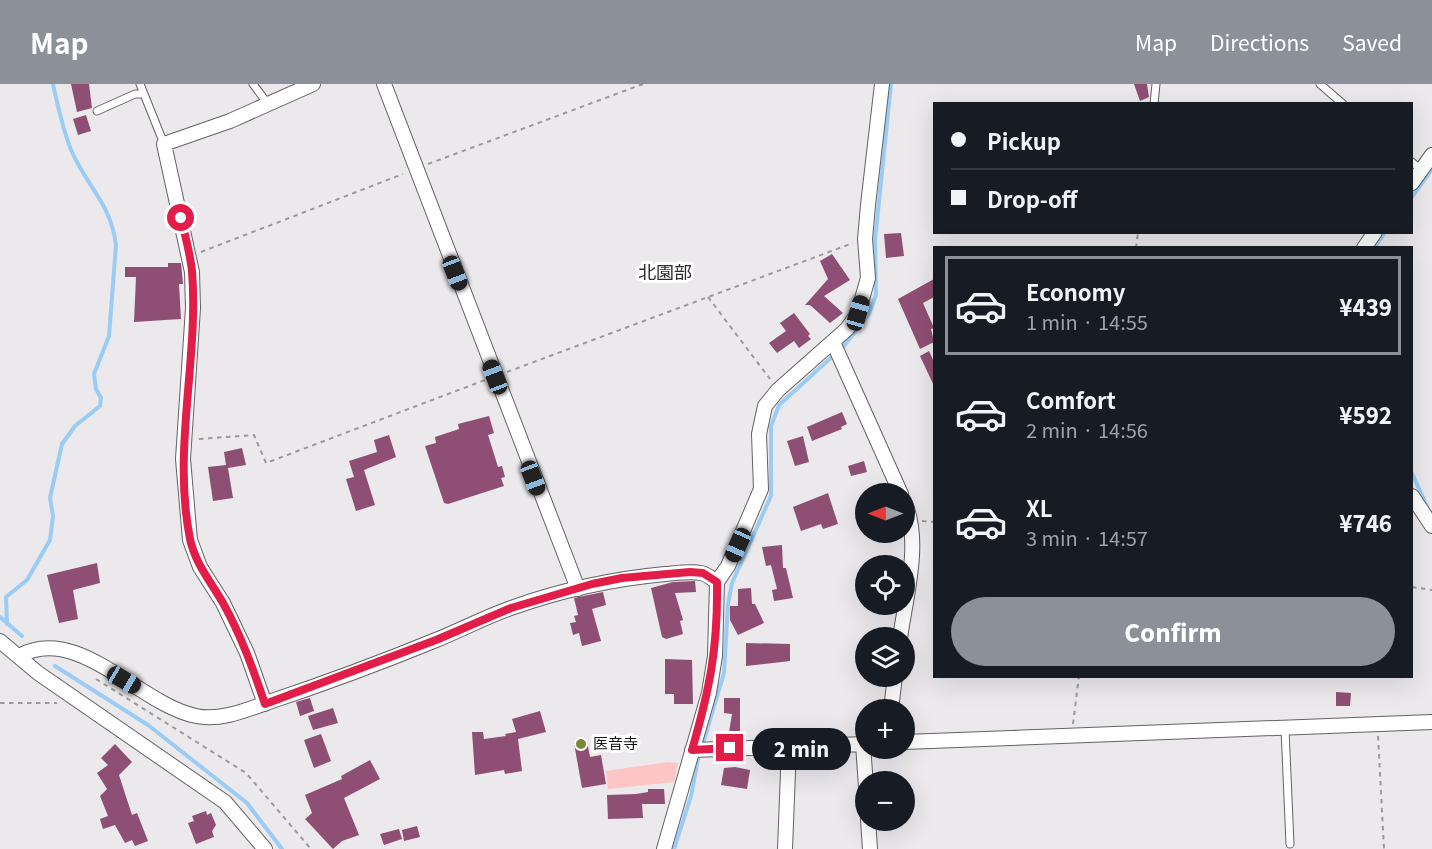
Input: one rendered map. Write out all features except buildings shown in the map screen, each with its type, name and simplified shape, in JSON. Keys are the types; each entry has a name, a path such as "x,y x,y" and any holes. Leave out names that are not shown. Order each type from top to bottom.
{"street":[{"path":"265,704 248,653 223,603 200,567 190,540 183,459 193,308 192,272 164,144 230,121 313,84"},
{"path":"384,84 578,589"},
{"path":"664,849 709,693 715,656 717,582 728,566 757,502 762,475 760,423 765,406 778,390 847,329 858,313 868,278 865,239 882,84"},
{"path":"1416,166 1432,155"},
{"path":"833,342 896,483"},
{"path":"1413,498 1432,526"},
{"path":"901,627 911,543"},
{"path":"19,656 32,650 46,648 70,651 176,710 196,717 219,717 265,704 436,640 511,608 578,589 622,578 690,572 703,573 717,582"},
{"path":"0,641 72,696 225,802 266,849"},
{"path":"915,742 1432,722"},
{"path":"692,750 855,744"},
{"path":"785,849 789,746"},
{"path":"869,831 870,849"}],"lane":[{"path":"140,84 164,144"},
{"path":"253,84 268,104"},
{"path":"1154,102 1156,84"},
{"path":"1320,84 1341,102"},
{"path":"97,111 135,94 144,94"},
{"path":"1285,729 1290,843"}],"path":[{"path":"184,440 254,435 266,463 865,239"},
{"path":"708,297 778,390"},
{"path":"1413,587 1432,590"},
{"path":"93,677 246,773 311,849"},
{"path":"1071,736 1079,678"},
{"path":"0,703 45,705 60,703 72,696"},
{"path":"1378,724 1384,849"}],"shaded area":[{"path":"668,762 678,763 674,782 608,789 606,771"}],"waterway":[{"path":"7,624 6,597 27,580 50,540 53,516 50,498 62,444 75,426 100,406 101,398 96,389 94,374 109,336 116,245 113,231 104,207 72,152 63,127 53,84"},
{"path":"840,351 869,314 876,295 875,240 891,84"},
{"path":"1413,196 1432,169"},
{"path":"1375,246 1384,234"},
{"path":"702,747 724,673 728,604 732,583 771,496 771,426 779,405 834,355"},
{"path":"1413,475 1427,507"},
{"path":"0,617 22,636"},
{"path":"55,666 148,725 247,803 282,849"},
{"path":"674,849 691,796 699,754"}],"place":[{"name":"医音寺","path":"581,744"}],"district":[{"name":"北園部","path":"665,273"}],"route":[{"path":"181,218 192,272 193,308 183,459 190,540 200,567 223,603 248,653 265,704 436,640 511,608 592,584 622,578 703,573 717,582 715,656 709,693 692,750 730,748"}]}
